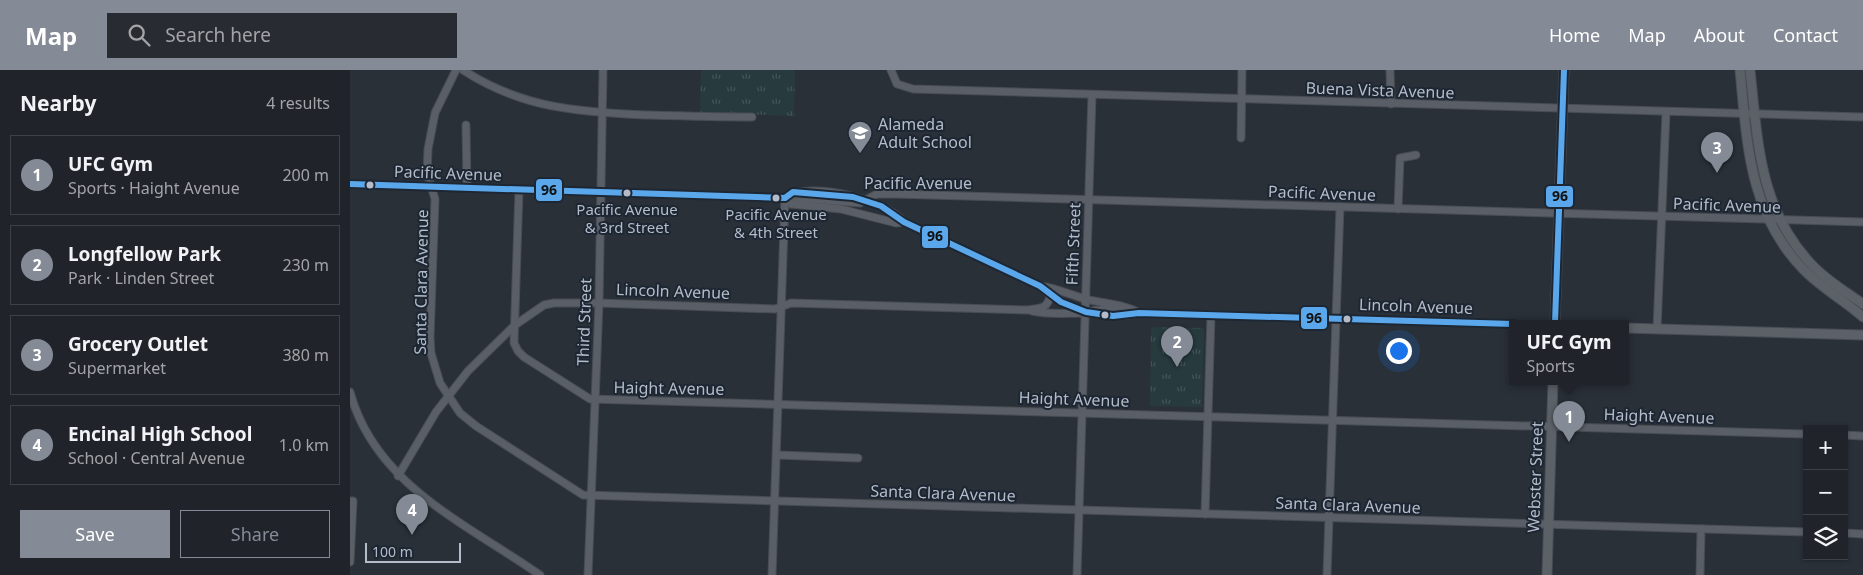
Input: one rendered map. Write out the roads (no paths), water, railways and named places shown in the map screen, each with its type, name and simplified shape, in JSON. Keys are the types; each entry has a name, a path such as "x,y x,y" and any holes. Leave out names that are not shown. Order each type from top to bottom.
{"main road":[{"path":"1555,320 1564,70"},
{"path":"1740,70 1753,179 1769,219 1790,255 1805,271 1863,317"},
{"path":"1750,70 1754,114 1764,177 1781,220 1794,242 1814,266 1836,286 1863,304"},
{"path":"1629,328 1863,335"},
{"name":"Webster Street","path":"1547,575 1553,385"}],"street":[{"name":"Santa Clara Avenue","path":"456,70 442,95 430,131 427,173 435,200 431,353 440,383 460,413 476,426 574,491 592,496 1803,532"},
{"path":"463,70 498,89 523,99 574,111 752,117"},
{"name":"Third Street","path":"588,575 599,303 603,70"},
{"name":"Buena Vista Avenue","path":"891,70 897,84 913,89 1863,117"},
{"path":"1241,138 1242,70"},
{"path":"1390,70 1391,104"},
{"name":"Fifth Street","path":"1078,575 1084,313 1092,95"},
{"path":"1657,329 1666,112"},
{"path":"466,125 467,187"},
{"path":"1398,209 1400,158 1416,155"},
{"name":"Pacific Avenue","path":"350,184 785,198 851,203 866,200 877,194 1863,222"},
{"name":"Haight Avenue","path":"519,190 514,343 524,357 590,399 595,400 1803,434"},
{"name":"Pacific Avenue","path":"785,198 791,204 860,212 896,223 904,222"},
{"path":"772,575 785,198"},
{"path":"866,200 898,216 904,222 1040,286 1050,295 1084,313 1120,307"},
{"path":"1327,575 1327,518 1340,207"},
{"name":"Lincoln Avenue","path":"1040,286 1053,287 1085,299 1129,308 1139,314"},
{"name":"Lincoln Avenue","path":"398,476 425,429 468,371 515,325 544,305 554,303 599,303 775,309 790,303 1027,310 1044,308 1048,305 1050,295"},
{"name":"Lincoln Avenue","path":"1027,310 1043,313 1129,316 1139,314 1211,315 1509,324"},
{"path":"1204,514 1211,315"},
{"path":"350,392 366,432 384,460 398,476 442,511 540,575"},
{"path":"1848,435 1863,436"},
{"path":"777,456 858,458"},
{"path":"350,501 353,501 350,562"},
{"path":"1700,575 1701,529"},
{"path":"1848,533 1863,534"}],"place":[{"name":"Alameda Adult School","path":"860,154"},
{"name":"Grocery Outlet","path":"1717,173"},
{"name":"Pacific Avenue & 3rd Street","path":"627,193"},
{"name":"Pacific Avenue & 4th Street","path":"776,198"},
{"name":"Longfellow Park","path":"1177,367"},
{"name":"UFC Gym","path":"1569,442"},
{"name":"Encinal High School","path":"412,535"}]}
